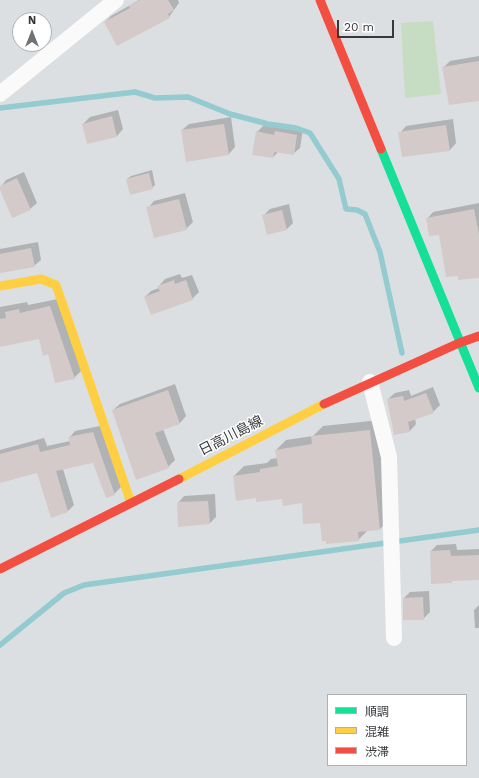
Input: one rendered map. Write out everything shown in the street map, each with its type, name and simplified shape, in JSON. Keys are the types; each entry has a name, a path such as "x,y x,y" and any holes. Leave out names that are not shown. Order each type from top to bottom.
{"street":[{"path":"0,94 116,0"},
{"path":"320,0 459,343 479,388"},
{"path":"0,286 42,279 56,285 131,503"},
{"name":"日高川島線","path":"0,569 343,394 459,343 479,336"},
{"path":"370,382 389,458 394,638"}],"green space":[{"path":"433,21 441,94 405,98 401,23"}],"building":[{"path":"140,0 168,0 174,10 168,14 170,18 117,46 104,22 130,8 129,6"},
{"path":"479,61 479,101 449,105 442,67"},
{"path":"112,116 117,137 87,144 82,124"},
{"path":"224,124 229,155 186,162 181,130"},
{"path":"446,125 450,151 402,157 398,132"},
{"path":"256,131 274,135 275,131 297,135 294,155 274,152 273,158 252,155"},
{"path":"149,173 153,189 130,195 126,179"},
{"path":"17,178 31,210 12,218 0,190 0,186"},
{"path":"179,199 187,230 154,238 146,207"},
{"path":"474,209 479,234 479,278 458,280 458,276 446,277 439,235 429,236 426,218"},
{"path":"282,210 287,230 267,235 262,215"},
{"path":"31,248 35,267 0,273 0,254"},
{"path":"174,280 175,284 186,280 193,300 151,315 144,297 160,291 157,286"},
{"path":"50,306 75,379 55,383 48,354 43,356 39,339 0,347 0,319 6,318 5,312 19,309 20,313"},
{"path":"168,390 180,424 155,433 169,468 136,480 112,410"},
{"path":"426,393 434,413 408,422 410,432 394,435 387,399 403,396 404,401"},
{"path":"370,430 380,530 358,532 359,541 326,544 326,541 322,541 320,523 303,524 302,503 283,506 282,499 256,502 256,498 236,501 233,476 260,472 260,469 278,466 275,450 312,444 311,436"},
{"path":"93,432 115,495 106,498 93,463 56,471 68,512 51,518 37,473 0,483 0,454 38,444 40,452 70,445 68,437"},
{"path":"208,501 210,524 178,527 177,502"},
{"path":"450,550 451,556 479,555 479,580 452,581 452,583 431,584 430,551"},
{"path":"423,597 424,620 403,620 403,598"}],"waterway":[{"path":"0,108 135,92 155,98 188,97 230,114 268,124 296,128 310,133 339,179 346,209 357,210 365,214 380,252 402,353"},
{"path":"0,645 64,593 84,585 479,530"}],"traffic: fast":[{"path":"381,149 479,388"}],"traffic: slow":[{"path":"0,286 41,279 56,285 131,503"},
{"path":"179,479 324,404"}],"traffic: jam":[{"path":"320,0 381,149"},
{"path":"324,404 459,343 479,336"},
{"path":"0,569 179,479"}]}
